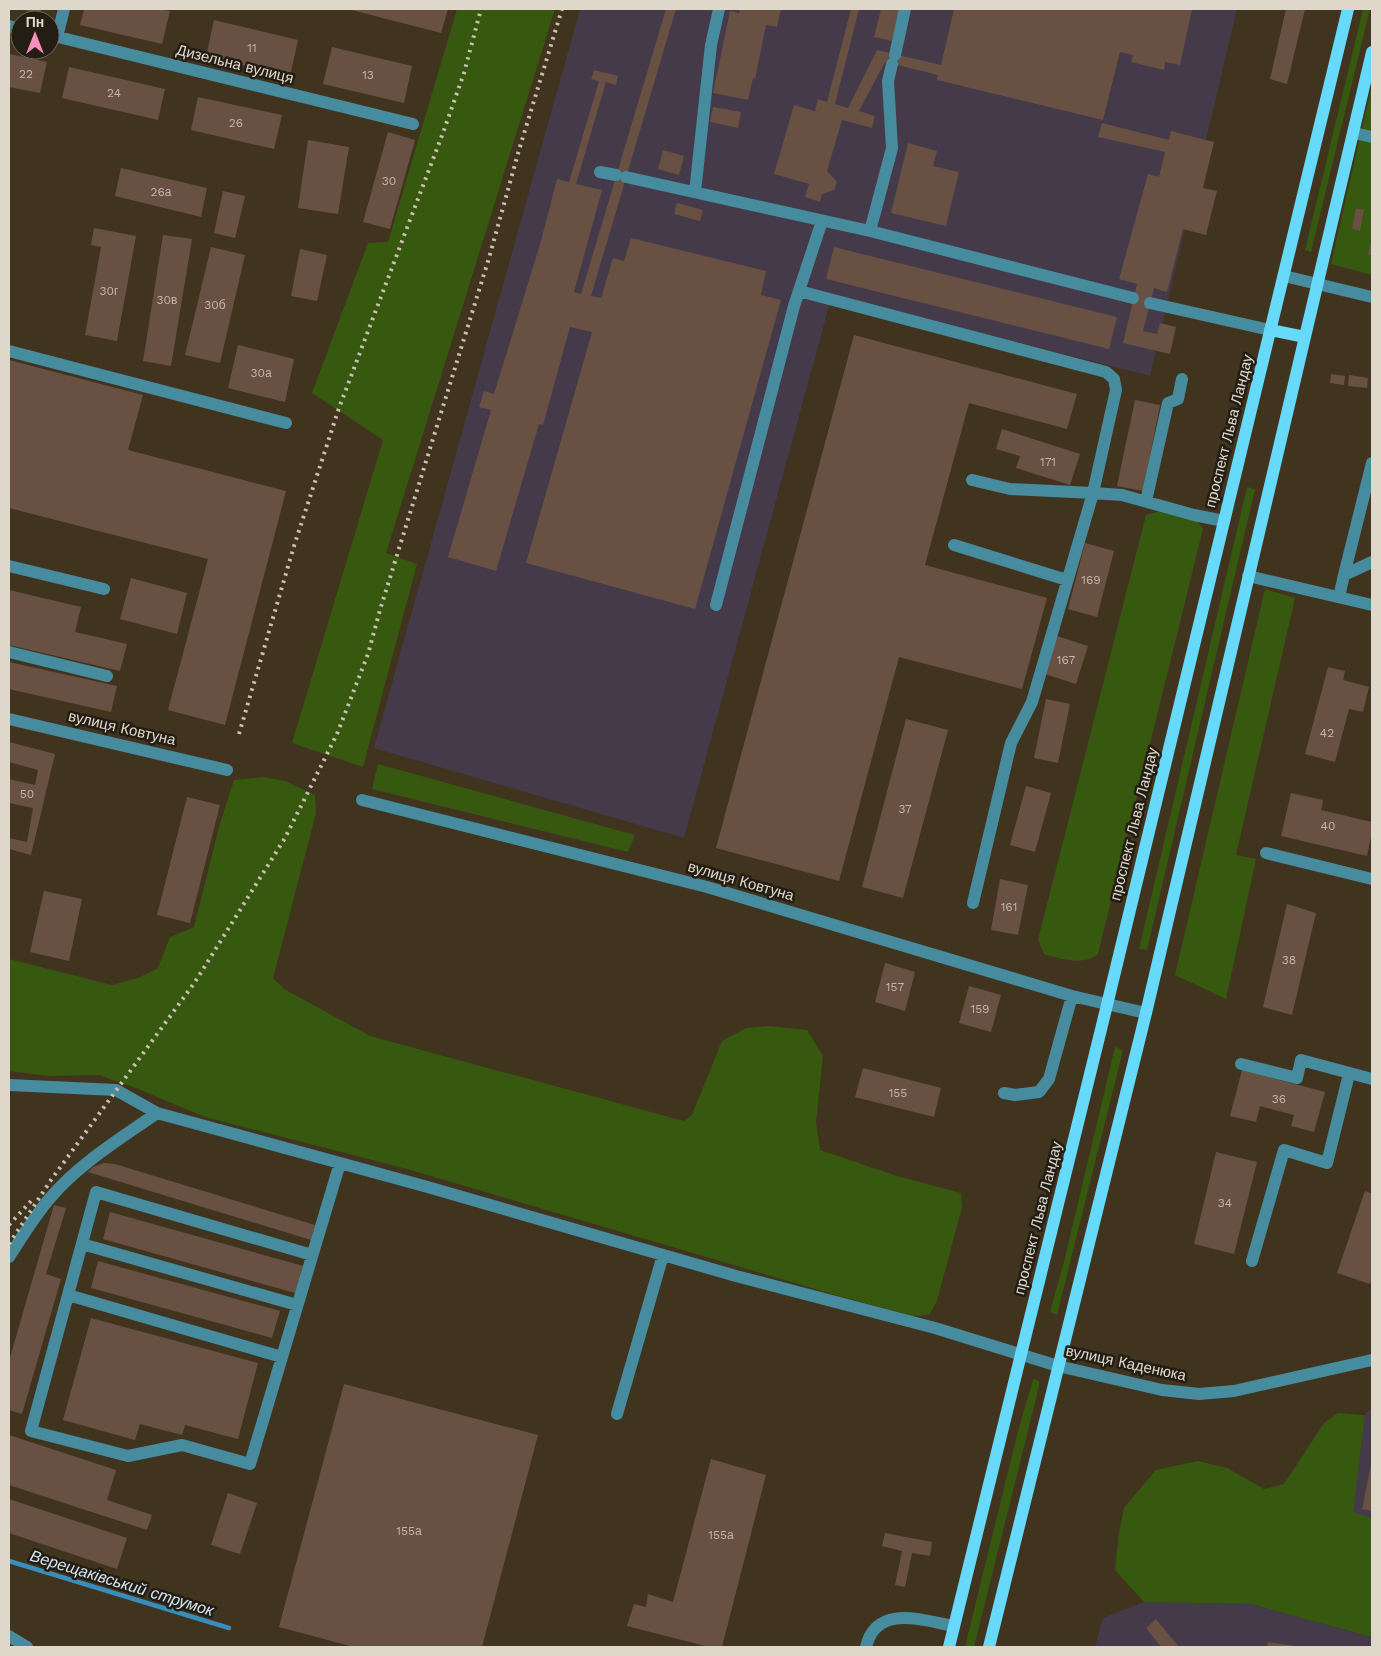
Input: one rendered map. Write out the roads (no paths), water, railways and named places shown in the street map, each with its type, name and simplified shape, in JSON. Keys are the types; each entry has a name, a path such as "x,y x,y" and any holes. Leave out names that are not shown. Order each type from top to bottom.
{"main road":[{"name":"проспект Льва Ландау","path":"948,1647 1107,1005 1348,9"},
{"path":"989,1647 1146,1013 1372,52"},
{"path":"1270,330 1304,337"}],"street":[{"path":"695,192 711,45 719,9"},
{"path":"870,231 892,148 888,81 905,9"},
{"name":"Дизельна вулиця","path":"60,38 413,124"},
{"path":"1354,133 1372,137"},
{"path":"600,172 870,231 1134,298"},
{"path":"716,605 799,292 822,220"},
{"path":"1284,276 1372,297"},
{"path":"799,292 1106,372 1114,379 1116,390 1093,493 1032,702 1010,743 973,904"},
{"path":"1150,302 1270,330"},
{"path":"9,351 286,423"},
{"path":"1146,501 1168,403 1178,399 1182,379"},
{"path":"1339,597 1372,463"},
{"path":"972,480 1010,489 1122,495 1194,515 1224,521"},
{"path":"954,545 1067,580"},
{"path":"1344,575 1372,562"},
{"path":"9,566 104,589"},
{"path":"1248,576 1372,605"},
{"path":"9,652 107,676"},
{"name":"вулиця Ковтуна","path":"9,719 227,770"},
{"name":"вулиця Ковтуна","path":"362,800 707,887 1072,996 1146,1013"},
{"path":"1266,853 1372,879"},
{"path":"1004,1093 1015,1095 1039,1092 1048,1079 1072,996"},
{"path":"1241,1064 1297,1078 1301,1060 1372,1079"},
{"path":"1252,1261 1284,1150 1327,1163 1349,1074"},
{"name":"вулиця Каденюка","path":"9,1085 116,1090 157,1113 736,1276 951,1333 1058,1366 1162,1390 1199,1394 1234,1391 1372,1360"},
{"path":"9,1257 44,1206 61,1186 100,1153 157,1113"},
{"path":"312,1255 96,1192 31,1431 128,1456 182,1445 250,1464 340,1163"},
{"path":"82,1244 297,1305"},
{"path":"617,1414 663,1255"},
{"path":"68,1295 282,1357"},
{"path":"866,1647 869,1635 873,1629 890,1620 923,1620 954,1626"},
{"path":"9,1636 27,1647"}],"waterway":[{"name":"Верещаківський струмок","path":"9,1561 229,1628"}],"railway":[{"path":"239,734 294,546 339,408 444,130 464,73 481,9"},
{"path":"9,1244 51,1180 195,982 285,838 337,734 368,654 489,258 519,150 562,9"},
{"path":"9,1225 32,1200"}]}
